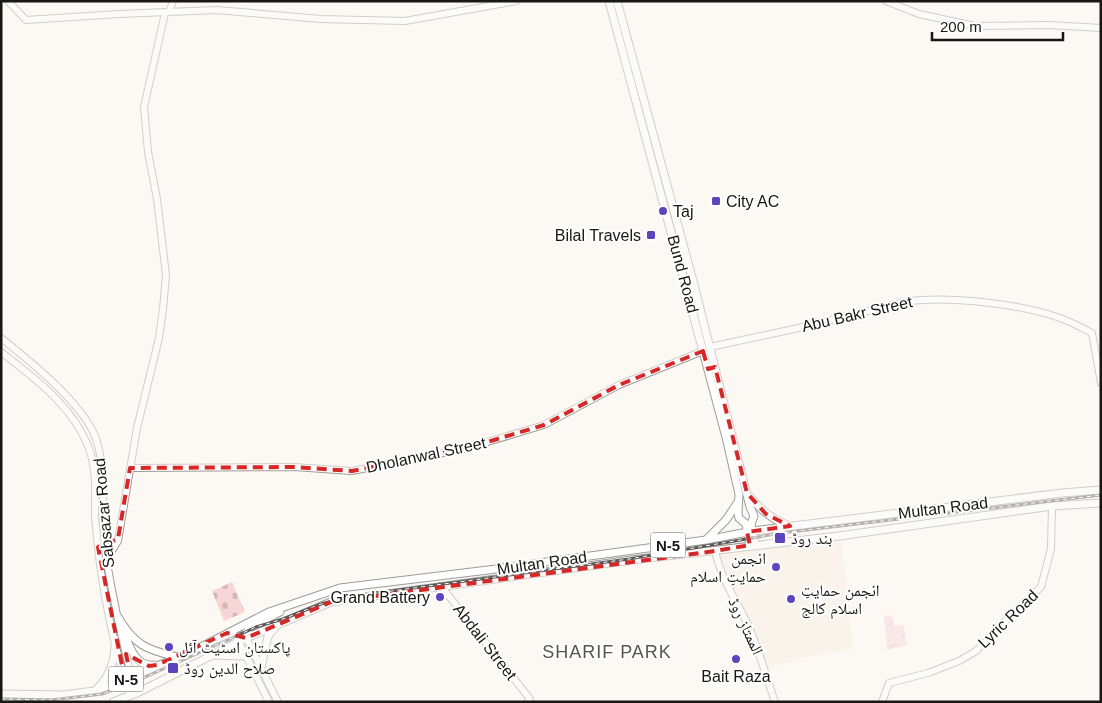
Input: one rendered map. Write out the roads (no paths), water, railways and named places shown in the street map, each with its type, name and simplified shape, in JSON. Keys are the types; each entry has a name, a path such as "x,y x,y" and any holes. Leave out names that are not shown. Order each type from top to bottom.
{"main road":[{"name":"Bund Road","path":"609,1 706,349"},
{"name":"Bund Road","path":"617,1 711,368 754,516 750,532 752,545"},
{"name":"Bund Road","path":"711,368 739,499 739,518 746,524 750,532"},
{"name":"Multan Road","path":"1,694 63,695 94,691 197,648 269,612 340,588 436,577 706,540 790,526 1062,493 1101,490"},
{"path":"747,493 766,514 776,521 790,526"},
{"path":"706,540 726,520 739,499"},
{"name":"Multan Road","path":"113,702 133,695 242,639 332,602 631,560 848,535 1052,506 1101,503"},
{"path":"197,648 232,636 242,639 252,627 295,604"},
{"path":"118,617 128,644 135,655 141,662 149,666 158,665"},
{"path":"261,667 268,636 278,623"},
{"path":"124,629 151,651 177,657"},
{"path":"94,691 111,670 115,652 115,639"},
{"path":"210,655 246,656"}],"street":[{"path":"8,1 26,20 119,14 223,11 321,19 404,21 516,1"},
{"path":"107,559 118,541 137,428 159,338 166,275 158,199 148,152 144,107 167,13 173,1"},
{"path":"886,1 919,14 975,26 1049,25 1101,28"},
{"name":"Abu Bakr Street","path":"706,349 902,302 926,299 978,303 1026,309 1058,317 1092,332 1101,383"},
{"name":"Sabsazar Road","path":"1,338 66,396 84,417 94,434 100,454 101,546 107,559 128,678"},
{"name":"Dholanwal Street","path":"130,468 294,467 352,471 464,449 544,425 619,385 706,349"},
{"name":"Sabsazar Road","path":"1,352 44,387 62,405 82,433 89,447 115,639 133,695"},
{"name":"Lyric Road","path":"882,702 890,682 928,673 976,651 1041,587 1050,549 1052,506"},
{"name":"الممتاز روڈ","path":"715,551 722,576 748,625 775,702"},
{"name":"Abdali Street","path":"441,586 529,700"},
{"path":"242,639 246,656 269,702"},
{"path":"242,639 261,667 278,702"}],"railway":[{"path":"1,699 51,700 102,694 141,679 256,627 347,597 629,559 781,533 1101,495"}],"place":[{"name":"City AC","path":"716,201"},
{"name":"Taj","path":"663,211"},
{"name":"Bilal Travels","path":"651,235"},
{"name":"بند روڈ","path":"780,538"},
{"name":"انجمن حمایتِ اسلام","path":"776,567"},
{"name":"Grand Battery","path":"440,597"},
{"name":"انجمن حمایتِ اسلام کالج","path":"791,599"},
{"name":"پاکستان اسٹیٹ آئل","path":"169,647"},
{"name":"Bait Raza","path":"736,659"},
{"name":"صلاح الدین روڈ","path":"173,668"}],"district":[{"name":"SHARIF PARK","path":"607,652"}]}
